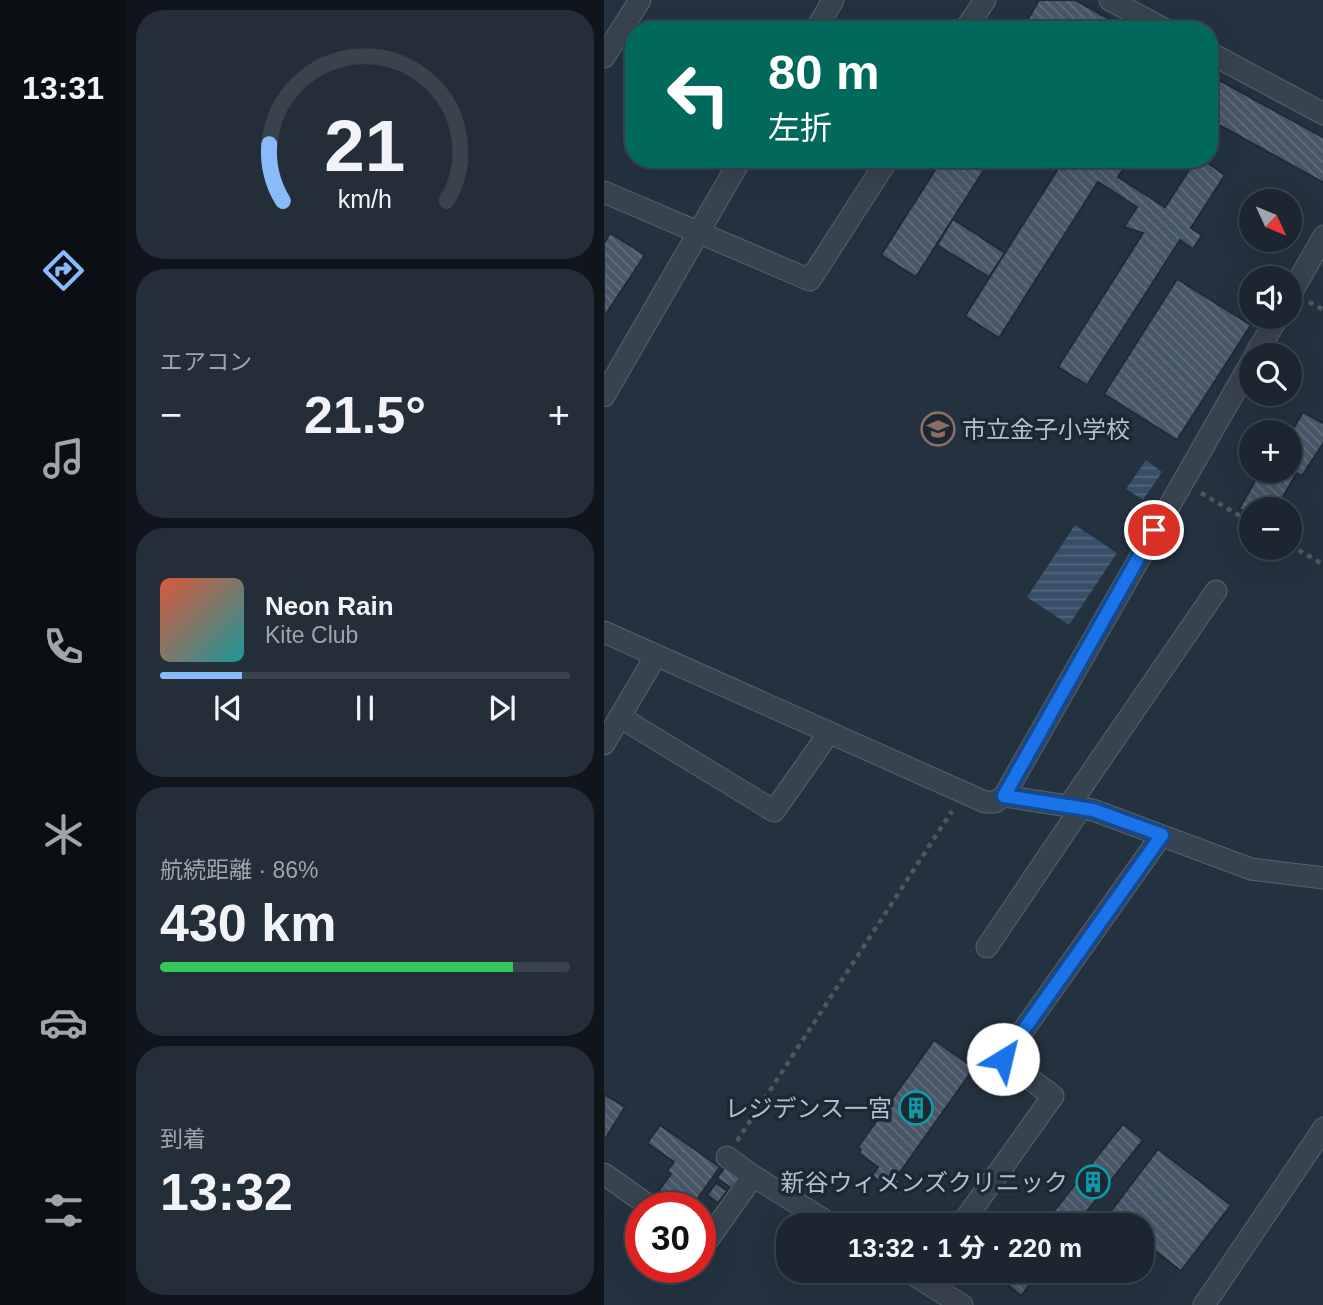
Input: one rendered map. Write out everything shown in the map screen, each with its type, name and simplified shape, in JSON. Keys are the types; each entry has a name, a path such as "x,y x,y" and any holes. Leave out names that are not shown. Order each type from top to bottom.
{"street":[{"path":"627,21 640,0"},
{"path":"821,21 833,0"},
{"path":"972,21 985,0"},
{"path":"1110,0 1149,21"},
{"path":"604,57 625,24"},
{"path":"1218,57 1323,114"},
{"path":"604,397 736,168"},
{"path":"604,192 810,280 882,168"},
{"path":"1302,274 1323,236"},
{"path":"604,632 985,802 995,802 1004,796 1239,383"},
{"path":"987,947 1216,591"},
{"path":"604,744 655,657"},
{"path":"620,717 774,811 829,733"},
{"path":"1004,796 1076,806 1251,869 1323,878"},
{"path":"970,1213 1053,1096 1003,1059 1162,835"},
{"path":"1204,1305 1323,1128"},
{"path":"727,1157 813,1213"},
{"path":"604,1174 629,1192"},
{"path":"716,1228 753,1176"},
{"path":"936,1283 962,1305"}],"path":[{"path":"1181,482 1239,515"},
{"path":"1302,552 1323,565"},
{"path":"727,1157 932,846 963,792"}],"water":[{"path":"1146,460 1162,472 1143,500 1126,489"},
{"path":"1075,525 1117,553 1069,625 1027,597"}],"building":[{"path":"1039,0 1075,0 1112,21 1031,21 1028,19"},
{"path":"1218,79 1324,138 1324,183 1218,124"},
{"path":"936,168 985,168 916,277 881,255"},
{"path":"1058,168 1124,168 1118,177 1165,207 1190,168 1215,168 1225,175 1191,228 1202,235 1193,249 1180,240 1087,385 1058,367 1143,233 1124,227 1137,207 1098,182 999,338 965,316"},
{"path":"953,219 1005,253 989,277 937,245"},
{"path":"610,233 645,255 604,317 604,243"},
{"path":"1177,279 1239,318 1239,329 1248,329 1177,440 1104,394"},
{"path":"1303,412 1324,424 1324,442 1302,476 1302,420 1298,420"},
{"path":"1254,483 1291,483 1283,497 1246,497"},
{"name":"レジデンス一宮","path":"934,1040 974,1068 896,1178 900,1181 892,1191 872,1176 878,1167 859,1153 861,1150 858,1147"},
{"path":"604,1094 625,1107 604,1141"},
{"name":"新谷ウィメンズクリニック","path":"1123,1124 1143,1140 1085,1213 1053,1213"},
{"path":"660,1125 720,1167 702,1192 662,1192 659,1190 671,1174 667,1171 674,1162 647,1143"},
{"path":"1158,1149 1231,1205 1181,1271 1154,1250 1154,1213 1110,1213"},
{"path":"726,1166 740,1177 731,1188 717,1178"},
{"path":"716,1183 727,1191 718,1203 716,1192 709,1192"},
{"path":"1006,1283 1031,1283 1021,1296"}],"place":[{"name":"市立金子小学校","path":"938,429"},
{"name":"レジデンス一宮","path":"916,1108"},
{"name":"新谷ウィメンズクリニック","path":"1093,1182"}],"route":[{"path":"1003,1059 1162,835 1070,804 1004,796 1154,530"}]}
